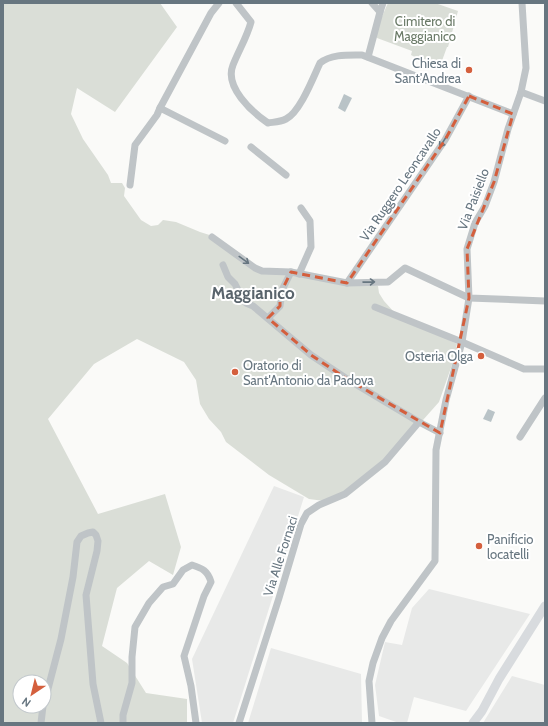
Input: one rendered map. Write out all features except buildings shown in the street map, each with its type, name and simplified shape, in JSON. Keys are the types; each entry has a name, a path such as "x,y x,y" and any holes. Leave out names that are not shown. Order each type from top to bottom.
{"main road":[{"path":"473,723 482,711 499,679 545,606"},
{"path":"469,723 477,707 499,679"}],"street":[{"path":"130,185 135,145 157,115 211,13 218,3"},
{"path":"236,3 251,22 246,38 232,66 231,75 236,91 247,105 268,123 280,122 297,111 320,63 325,59 340,56 362,55 513,114"},
{"path":"372,3 380,12"},
{"path":"368,57 383,3"},
{"name":"Via Paisiello","path":"372,723 369,680 373,663 382,638 391,621 435,561 436,450 446,400 462,342 469,298 467,249 475,223 485,206 494,182 513,114 521,92 526,68 522,3"},
{"path":"521,92 545,101"},
{"name":"Via Ruggero Leoncavallo","path":"347,283 445,140 469,96"},
{"path":"160,108 225,141"},
{"path":"251,146 286,174"},
{"path":"299,274 310,247 310,221 301,208"},
{"path":"212,237 255,268 262,271 291,272 347,283 388,282 405,268 469,298 545,301"},
{"path":"222,265 228,277 235,284 246,303 253,306 311,355 347,379 440,433"},
{"path":"268,318 280,306 280,294 291,272"},
{"path":"375,308 462,342 524,369 545,369"},
{"path":"520,437 545,398"},
{"name":"Via Alle Fornaci","path":"239,723 301,524 307,513 319,505 345,494 362,481 385,462 419,422"},
{"path":"52,674 61,639 77,542 81,536 93,532 98,541 97,551 86,595 93,684 101,723"},
{"path":"123,723 123,715 132,683 132,657 135,627 149,603 163,588 173,584 183,570 192,565 201,567 208,573 211,582 204,596 184,656 191,686 196,723"}],"highlighted area":[{"path":"469,96 513,114 494,182 467,249 469,298 440,433 347,379 311,355 268,318 280,306 280,294 291,272 347,283 445,140"}],"shaded area":[{"path":"344,94 352,98 345,112 338,108"},
{"path":"488,409 495,412 491,422 483,419"},
{"path":"274,486 304,497 233,723 202,723 192,659"},
{"path":"429,589 530,614 466,711 414,697 407,723 399,723 379,716 375,685 385,642 402,645 412,608"},
{"path":"271,648 361,674 362,723 248,723"},
{"path":"512,676 545,685 545,723 483,723"}],"green space":[{"path":"3,3 160,3 177,27 115,112 77,88 71,114 83,139 108,175 111,183 122,183 125,188 124,196 141,220 151,226 158,225 163,220 176,222 216,237 259,271 378,286 379,293 394,312 457,344 453,362 439,402 415,429 367,477 342,494 324,501 309,499 269,475 226,442 221,432 209,419 200,404 196,380 184,362 137,339 94,364 48,419 98,514 165,494 181,547 173,575 149,561 117,588 102,646 127,663 146,693 187,699 187,723 3,723"},
{"name":"Cimitero di Maggianico","path":"388,3 435,3 458,11 448,47 439,69 411,55 412,51 377,38 382,16"}],"place":[{"name":"Chiesa di Sant'Andrea","path":"469,70"},
{"name":"Osteria Olga","path":"481,356"},
{"name":"Oratorio di Sant'Antonio da Padova","path":"235,372"},
{"name":"Panificio locatelli","path":"479,546"}],"district":[{"name":"Maggianico","path":"253,293"}]}
